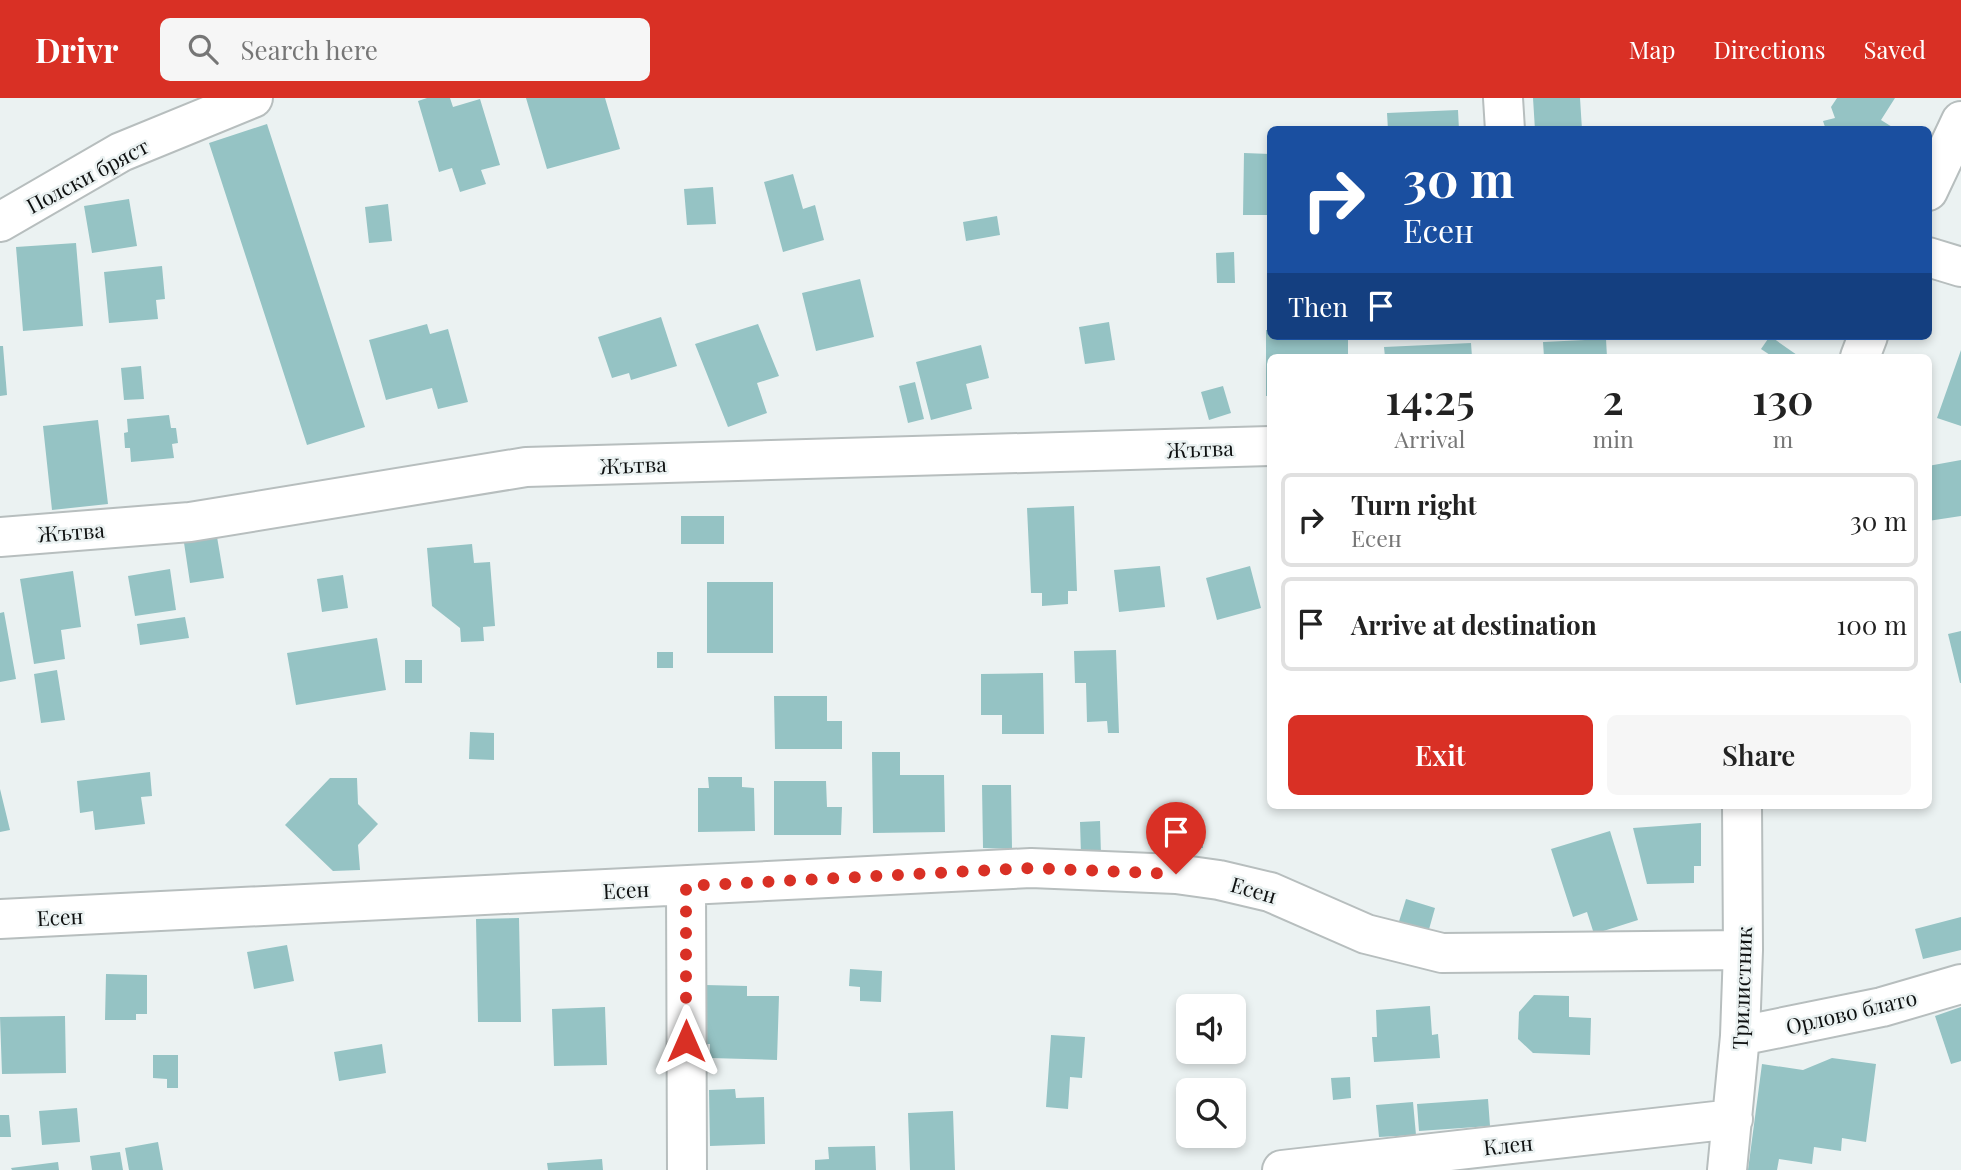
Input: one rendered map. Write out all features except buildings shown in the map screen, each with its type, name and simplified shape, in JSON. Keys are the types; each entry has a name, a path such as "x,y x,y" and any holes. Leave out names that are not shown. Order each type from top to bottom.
{"street":[{"name":"Полски бряст","path":"0,222 121,152 253,98"},
{"path":"1503,98 1505,126"},
{"path":"1932,183 1961,121"},
{"path":"1932,258 1961,267"},
{"name":"Жътва","path":"0,537 190,523 526,467 1267,446"},
{"name":"Трилистник","path":"1727,1170 1740,1036 1743,950 1742,809"},
{"name":"Есен","path":"0,919 1031,868 1176,874 1219,880 1270,892 1366,934 1442,953 1743,950"},
{"path":"686,886 687,1170"},
{"name":"Орлово блато","path":"1740,1036 1882,1007 1961,984"},
{"name":"Клен","path":"1282,1170 1733,1119"}],"route":[{"path":"686,1041 686,886 1031,868 1176,874"}]}
